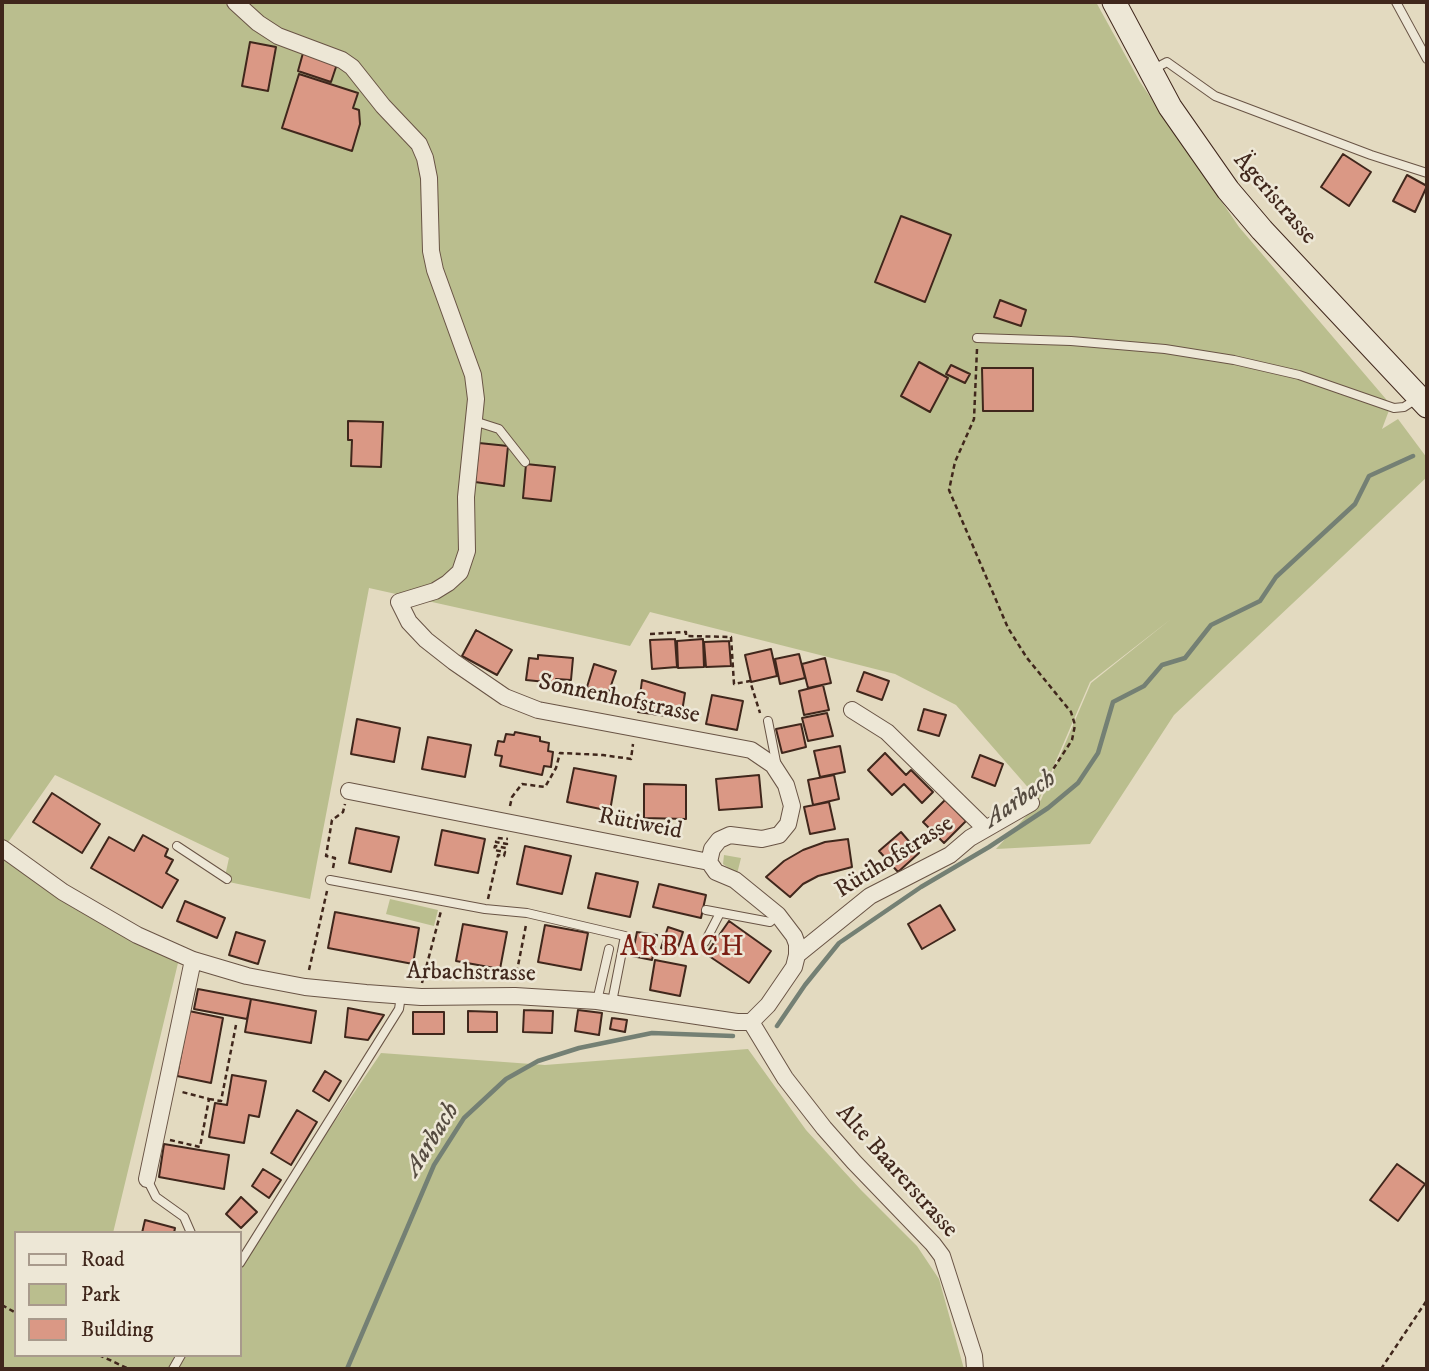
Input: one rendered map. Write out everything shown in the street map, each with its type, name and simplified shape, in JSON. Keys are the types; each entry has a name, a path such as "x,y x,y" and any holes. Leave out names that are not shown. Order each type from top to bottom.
{"main road":[{"name":"Ägeristrasse","path":"1114,2 1185,130 1228,190 1262,230 1424,401"}],"street":[{"name":"Sonnenhofstrasse","path":"235,2 258,23 278,36 342,60 352,67 383,106 419,144 429,178 431,251 435,270 473,375 476,399 466,497 467,551 460,572 448,583 436,591 399,601 409,622 426,640 454,662 505,697 538,710 751,750 773,765 786,785 792,806 788,824 779,835 762,839 730,835 719,840 712,849 709,862"},
{"name":"Rütihofstrasse","path":"852,710 887,732 985,828"},
{"name":"Rütiweid","path":"349,791 709,862 716,872 735,880 778,915 794,936 797,955"},
{"name":"Rütihofstrasse","path":"797,955 870,896 950,855 985,828 995,825 1031,803"},
{"name":"Arbachstrasse","path":"2,848 86,906 137,935 193,960 247,976 305,987 401,996 515,996 604,1002 720,1020 751,1022"},
{"path":"751,1022 768,1005 794,967 797,955"},
{"path":"147,1179 193,960"},
{"name":"Alte Baarerstrasse","path":"751,1022 785,1078 824,1128 942,1256 974,1356 975,1369"}],"lane":[{"path":"1396,2 1427,59"},
{"path":"1150,71 1167,62 1215,96 1371,155 1427,173"},
{"path":"977,338 1070,341 1178,351 1298,375 1394,408 1424,401"},
{"path":"474,421 499,429 525,462"},
{"path":"768,721 779,773"},
{"path":"177,846 227,878"},
{"path":"330,880 485,909 527,913 625,936 604,1002"},
{"path":"706,910 770,922 778,915"},
{"path":"705,942 720,913"},
{"path":"604,1002 609,949"},
{"path":"242,1260 399,1009 401,996"},
{"path":"147,1179 156,1197 184,1217 190,1231"}],"path":[{"path":"977,338 974,419 955,463 949,490 1008,628 1027,658 1071,712 1075,725 1072,740 1031,803"},
{"path":"650,634 686,632 686,636 731,637 734,684 750,681"},
{"path":"510,807 512,797 522,784 545,787 556,768 560,754 631,759 634,735"},
{"path":"335,858 326,856 332,820 342,813"},
{"path":"489,893 498,855 504,856 505,852 494,850 495,846 506,848 507,844 496,842 497,838 508,840"},
{"path":"307,976 324,904"},
{"path":"421,983 438,921"},
{"path":"514,983 525,934"},
{"path":"166,1089 221,1101 236,1026"},
{"path":"156,1137 200,1147 209,1098"},
{"path":"1381,1369 1427,1300"},
{"path":"103,1357 129,1369"}],"green space":[{"path":"2,2 1096,2 1140,82 1239,227 1391,405 1382,429 1398,419 1427,458 1427,477 1174,715 1090,844 996,849 1041,800 1091,683 1171,619 1090,682 1039,800 956,705 895,674 650,612 630,646 369,588 310,899 224,881 229,858 55,775 2,851"},
{"path":"724,855 741,858 737,874 723,864"},
{"path":"2,859 76,908 178,963 113,1231 14,1231 14,1357 242,1357 242,1258 381,1053 545,1065 748,1049 806,1130 917,1246 939,1279 964,1369 2,1369"},
{"path":"390,899 438,910 434,926 386,914"}],"building":[{"path":"250,42 276,47 268,91 242,86"},
{"path":"303,53 337,64 331,82 298,71"},
{"path":"299,74 358,93 353,108 359,110 360,124 352,151 282,128"},
{"path":"1343,154 1371,172 1349,206 1321,187"},
{"path":"1407,175 1427,186 1415,212 1393,201"},
{"path":"901,216 951,235 925,302 875,282"},
{"path":"1000,300 1026,310 1021,326 994,317"},
{"path":"919,362 948,378 930,412 901,396"},
{"path":"951,365 970,374 965,383 946,374"},
{"path":"982,368 1033,368 1033,411 983,411"},
{"path":"348,421 383,422 381,467 351,466 352,440 348,440"},
{"path":"479,443 508,446 504,486 475,482"},
{"path":"526,464 555,467 551,501 523,498"},
{"path":"476,630 512,650 497,675 462,656"},
{"path":"675,639 677,667 652,669 650,640"},
{"path":"703,639 704,667 678,668 677,641"},
{"path":"729,641 731,666 706,667 704,642"},
{"path":"771,649 777,676 751,682 745,655"},
{"path":"799,654 805,678 780,684 775,659"},
{"path":"538,655 573,658 571,680 556,679 556,683 526,680 529,658 538,659"},
{"path":"825,658 831,683 808,688 802,664"},
{"path":"594,664 616,671 608,694 587,687"},
{"path":"864,672 889,681 882,700 857,691"},
{"path":"642,680 685,693 681,718 638,712"},
{"path":"823,685 829,710 804,715 799,691"},
{"path":"712,695 743,701 737,730 706,724"},
{"path":"924,709 946,715 939,736 918,730"},
{"path":"827,713 833,736 808,741 802,718"},
{"path":"357,719 400,728 394,762 351,754"},
{"path":"801,724 806,747 782,753 776,729"},
{"path":"515,732 540,737 540,741 549,743 548,751 553,752 551,767 544,766 542,775 500,766 502,756 495,755 498,741 504,742 506,734 514,735"},
{"path":"428,737 471,745 465,777 422,769"},
{"path":"840,746 845,772 820,777 814,751"},
{"path":"885,753 906,775 911,770 933,792 922,803 904,784 892,795 868,770"},
{"path":"980,755 1003,764 995,786 972,777"},
{"path":"574,768 616,776 610,811 567,802"},
{"path":"759,775 762,807 719,810 716,779"},
{"path":"834,775 839,799 813,805 808,780"},
{"path":"644,784 686,785 686,819 644,818"},
{"path":"52,793 100,824 82,853 33,822"},
{"path":"945,800 966,821 944,843 923,822"},
{"path":"829,802 835,829 810,834 804,807"},
{"path":"356,828 399,837 391,872 349,863"},
{"path":"442,830 485,839 478,873 435,865"},
{"path":"901,832 919,853 898,872 879,851"},
{"path":"143,835 168,849 165,856 173,860 166,873 178,880 162,908 91,868 109,837 134,851"},
{"path":"848,839 852,867 818,876 803,884 790,897 766,877 784,861 803,850 825,842"},
{"path":"525,846 571,856 562,894 517,884"},
{"path":"596,873 638,882 630,917 588,908"},
{"path":"659,884 706,895 701,918 653,907"},
{"path":"185,901 225,918 217,938 177,921"},
{"path":"940,905 955,930 922,949 908,924"},
{"path":"335,912 419,928 413,964 328,948"},
{"path":"729,921 771,951 749,983 706,954"},
{"path":"463,924 507,932 500,969 456,961"},
{"path":"545,925 588,933 581,970 538,962"},
{"path":"668,927 683,932 676,953 661,948"},
{"path":"236,932 265,941 258,964 229,955"},
{"path":"637,932 657,935 652,960 632,956"},
{"path":"655,960 686,966 680,996 650,990"},
{"path":"198,989 251,999 247,1019 194,1009"},
{"path":"251,999 316,1011 311,1043 245,1032"},
{"path":"348,1008 384,1015 368,1040 345,1037"},
{"path":"524,1010 553,1011 552,1033 523,1032"},
{"path":"578,1010 602,1013 599,1035 575,1031"},
{"path":"189,1011 223,1018 211,1083 177,1076"},
{"path":"468,1011 497,1012 497,1032 468,1032"},
{"path":"413,1012 444,1012 444,1034 413,1034"},
{"path":"612,1018 627,1020 625,1032 610,1029"},
{"path":"325,1071 341,1081 329,1101 313,1091"},
{"path":"232,1075 266,1081 259,1117 249,1115 244,1143 209,1137 215,1103 227,1105"},
{"path":"297,1110 317,1122 291,1165 271,1153"},
{"path":"164,1144 229,1155 224,1189 159,1177"},
{"path":"1397,1164 1425,1184 1398,1221 1370,1200"},
{"path":"263,1169 281,1180 269,1198 252,1186"},
{"path":"241,1197 257,1212 241,1228 226,1214"},
{"path":"145,1220 175,1228 174,1231 142,1231"}],"waterway":[{"name":"Aarbach","path":"777,1026 805,985 839,943 921,887 1048,808 1078,783 1098,753 1113,702 1144,686 1162,665 1185,658 1211,625 1260,601 1276,577 1355,504 1369,476 1413,456"},
{"name":"Aarbach","path":"347,1369 434,1165 464,1118 506,1079 538,1061 579,1048 652,1033 733,1036"}],"district":[{"name":"ARBACH","path":"683,949"}]}
